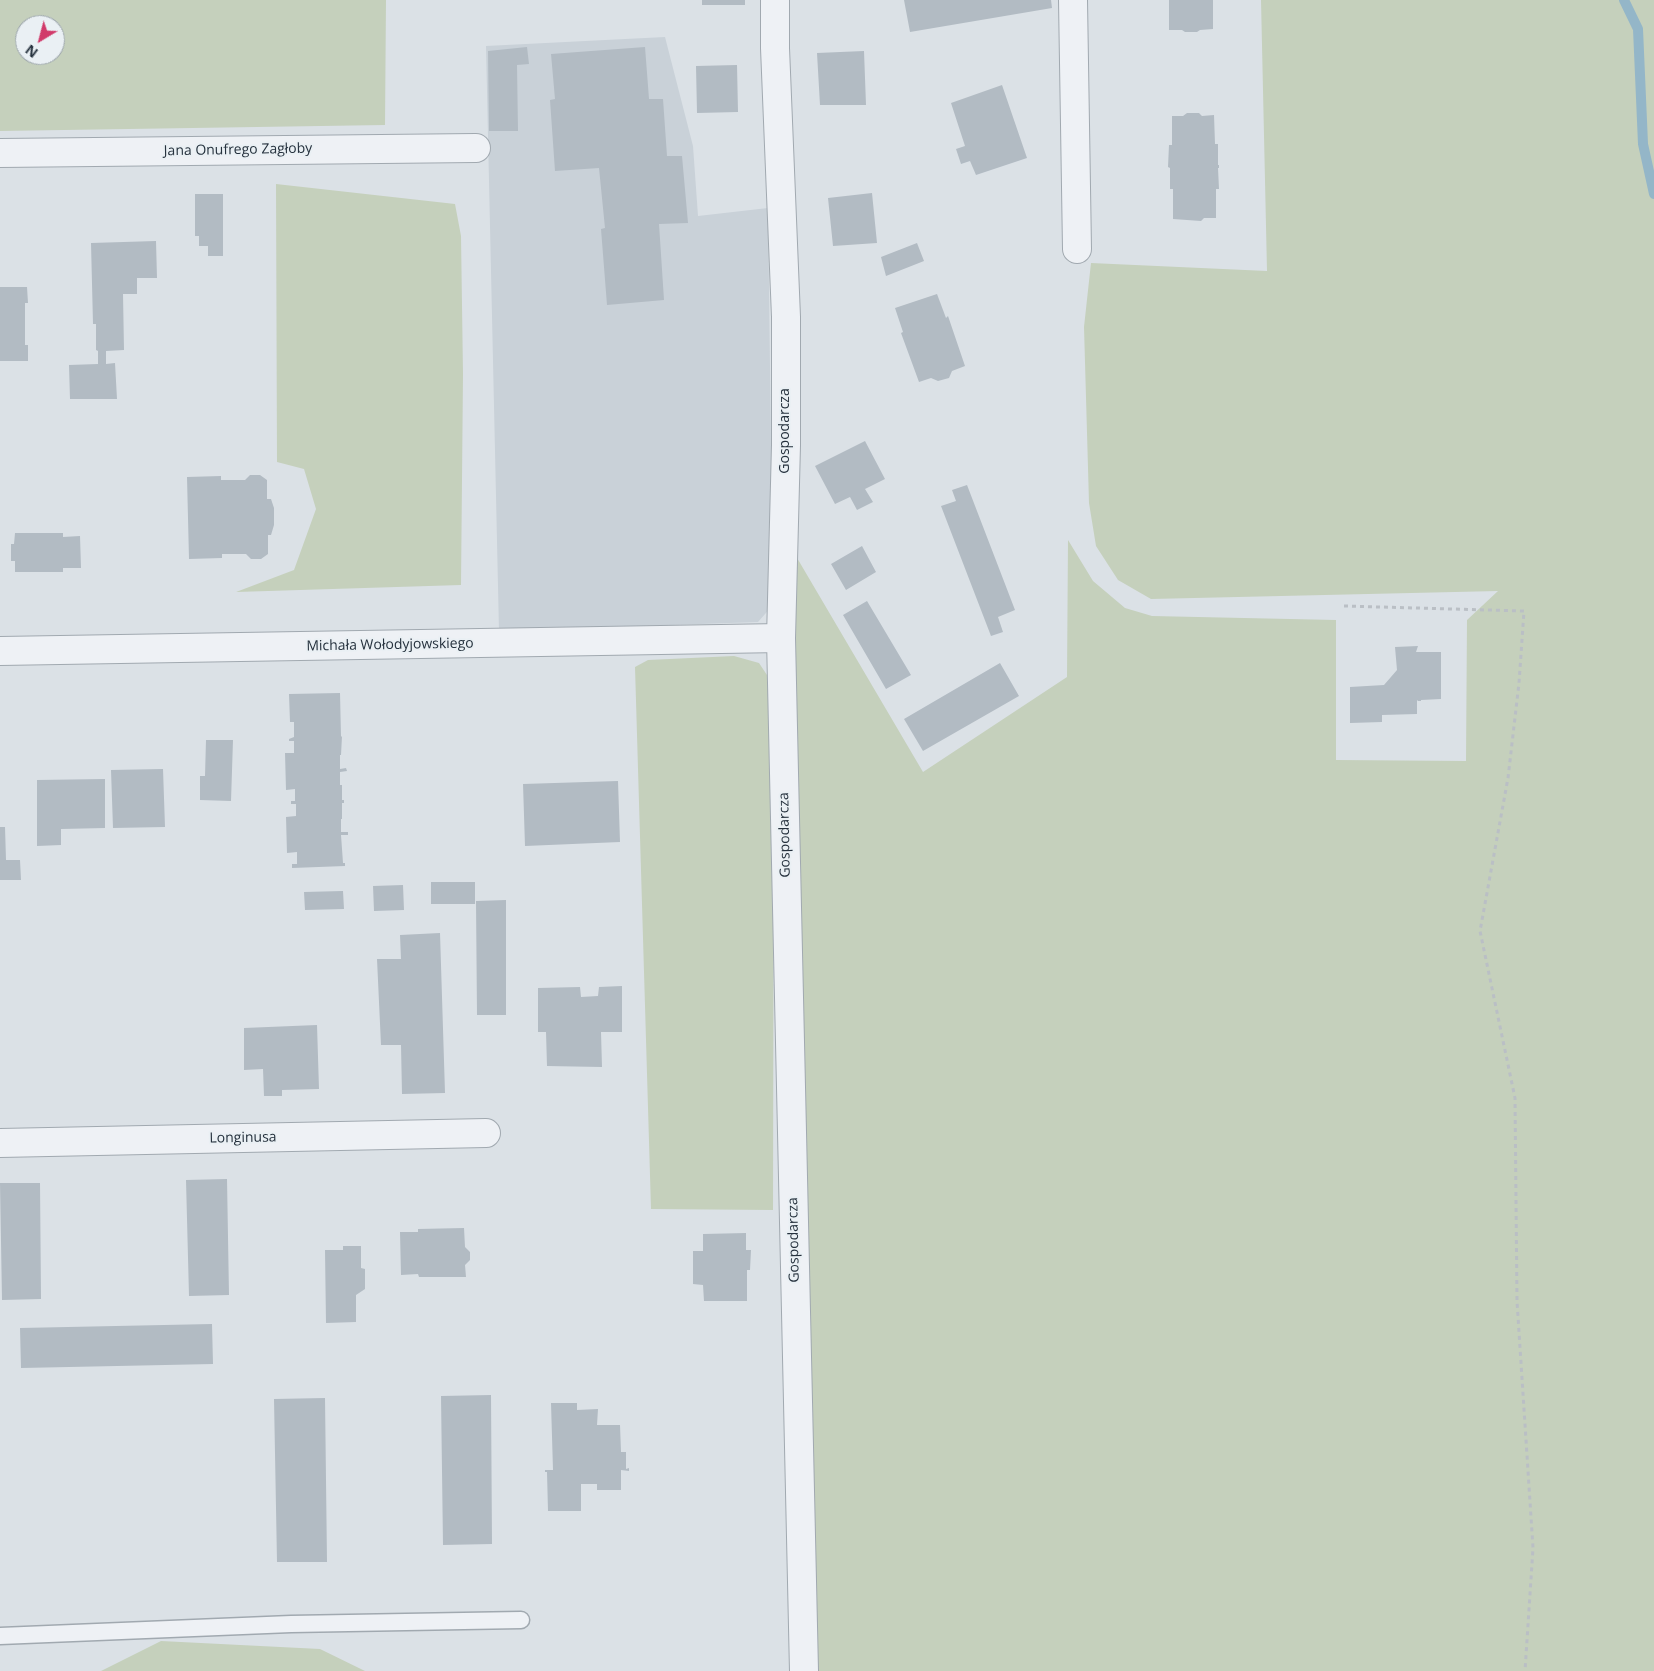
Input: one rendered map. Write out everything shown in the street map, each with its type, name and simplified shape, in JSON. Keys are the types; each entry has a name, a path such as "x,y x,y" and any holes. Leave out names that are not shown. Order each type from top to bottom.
{"street":[{"name":"Gospodarcza","path":"775,0 775,48 786,317 786,445 781,638 804,1671"},
{"path":"1074,0 1077,249"},
{"name":"Jana Onufrego Zagłoby","path":"0,153 476,148"},
{"name":"Michała Wołodyjowskiego","path":"0,651 781,638"},
{"name":"Longinusa","path":"0,1143 486,1132"}],"lane":[{"path":"0,1636 290,1624 521,1620"}],"path":[{"path":"1344,606 1524,611 1508,778 1480,932 1515,1098 1518,1301 1533,1548 1525,1671"}],"shaded area":[{"path":"665,37 693,146 698,216 768,208 773,605 758,622 499,631 486,46"}],"green space":[{"path":"0,0 386,0 385,125 0,131"},
{"path":"1261,0 1654,0 1654,1671 811,1671 790,546 923,772 1067,677 1068,540 1093,581 1125,608 1152,616 1336,620 1336,760 1466,761 1467,620 1498,591 1151,599 1118,580 1096,546 1089,503 1084,327 1091,263 1267,271"},
{"path":"276,184 455,204 461,236 463,374 461,585 236,592 294,570 316,509 304,469 277,462"},
{"path":"734,656 759,663 769,678 774,701 773,1210 651,1209 635,667 648,660"},
{"path":"161,1641 320,1649 365,1671 101,1671"}],"building":[{"path":"702,0 745,0 745,5 702,5"},
{"path":"904,0 1051,0 1052,8 910,32"},
{"path":"1169,0 1213,0 1213,29 1197,32 1169,30"},
{"path":"527,47 529,64 517,65 518,131 489,131 488,51"},
{"path":"645,47 649,99 663,99 667,156 682,156 688,223 659,224 664,300 607,305 601,229 605,228 599,168 555,171 550,100 555,99 551,54"},
{"path":"864,51 866,105 820,105 817,53"},
{"path":"737,65 738,112 697,113 696,66"},
{"path":"1002,85 1027,158 976,175 970,161 961,164 956,149 965,146 951,103"},
{"path":"1187,113 1199,113 1202,116 1214,115 1215,144 1218,144 1219,165 1219,189 1216,189 1216,218 1204,218 1201,221 1173,219 1173,189 1170,189 1170,168 1168,167 1169,145 1172,145 1172,116 1183,116"},
{"path":"872,193 877,243 833,246 828,198"},
{"path":"195,194 223,194 223,256 208,256 208,246 199,246 199,236 195,236"},
{"path":"156,241 157,278 137,278 137,294 123,294 124,350 106,351 106,364 115,363 117,399 70,399 69,365 98,364 96,324 93,324 91,243"},
{"path":"917,243 924,261 886,276 881,257"},
{"path":"0,287 27,287 28,303 25,303 25,345 28,345 28,361 0,361"},
{"path":"937,294 946,318 948,316 965,366 952,371 949,378 938,381 931,378 919,382 901,333 903,332 895,308"},
{"path":"865,441 885,479 865,489 873,502 857,510 850,497 835,504 815,466"},
{"path":"250,475 260,475 267,480 267,499 271,499 274,508 274,525 271,535 268,535 268,554 261,559 251,559 246,554 222,554 222,558 189,559 187,477 221,476 221,480 245,480"},
{"path":"967,485 1015,610 998,617 1003,632 991,636 941,506 956,501 952,490"},
{"path":"15,533 63,533 63,537 80,536 81,568 63,568 63,572 15,572 15,561 11,561 11,544 14,544"},
{"path":"862,546 876,572 846,590 831,564"},
{"path":"867,601 911,675 886,689 843,615"},
{"path":"1418,646 1416,652 1441,652 1441,699 1417,700 1417,714 1382,715 1382,722 1350,723 1350,687 1384,685 1397,670 1395,647"},
{"path":"1000,663 1019,696 923,751 904,719"},
{"path":"340,693 342,736 340,769 346,768 347,771 340,772 342,800 344,800 344,803 342,803 341,832 348,832 348,835 341,835 343,863 345,863 345,866 292,868 292,864 297,864 297,852 287,853 286,817 296,816 296,804 291,804 291,801 295,801 295,789 286,790 285,753 294,753 294,741 289,741 289,739 294,737 294,722 290,722 289,694"},
{"path":"206,740 233,740 231,801 200,800 200,776 205,776"},
{"path":"163,769 165,827 113,828 111,770"},
{"path":"105,779 105,828 61,829 61,845 37,846 37,780"},
{"path":"618,781 620,842 525,846 523,784"},
{"path":"0,827 5,827 6,860 20,860 21,880 0,880"},
{"path":"431,882 475,882 475,904 431,904"},
{"path":"403,885 404,910 374,911 373,886"},
{"path":"343,891 344,909 305,910 304,892"},
{"path":"506,900 506,1015 477,1015 476,901"},
{"path":"440,933 445,1093 402,1094 401,1045 381,1045 377,959 401,959 400,935"},
{"path":"622,986 622,1032 601,1032 602,1067 547,1066 546,1032 538,1032 538,988 580,987 581,997 598,996 599,987"},
{"path":"317,1025 319,1089 282,1090 282,1096 264,1096 263,1069 244,1070 244,1028"},
{"path":"227,1179 229,1295 189,1296 186,1180"},
{"path":"0,1183 40,1183 41,1299 2,1300"},
{"path":"464,1228 465,1247 470,1252 470,1260 465,1265 466,1277 419,1277 418,1274 401,1275 400,1232 418,1232 418,1229"},
{"path":"746,1233 746,1250 751,1250 750,1270 747,1270 747,1301 704,1301 703,1285 693,1284 693,1251 703,1251 703,1234"},
{"path":"343,1246 361,1246 361,1268 365,1269 365,1289 356,1295 356,1322 326,1323 325,1250 343,1250"},
{"path":"212,1324 213,1364 21,1368 20,1328"},
{"path":"491,1395 492,1544 443,1545 441,1396"},
{"path":"325,1398 327,1562 277,1562 274,1399"},
{"path":"551,1403 577,1403 577,1410 598,1409 597,1425 620,1425 621,1452 626,1452 626,1469 629,1468 629,1471 621,1470 621,1490 597,1490 597,1484 581,1484 581,1511 548,1511 547,1472 545,1470 553,1470"}],"waterway":[{"path":"1624,0 1638,29 1643,144 1654,194"}]}
